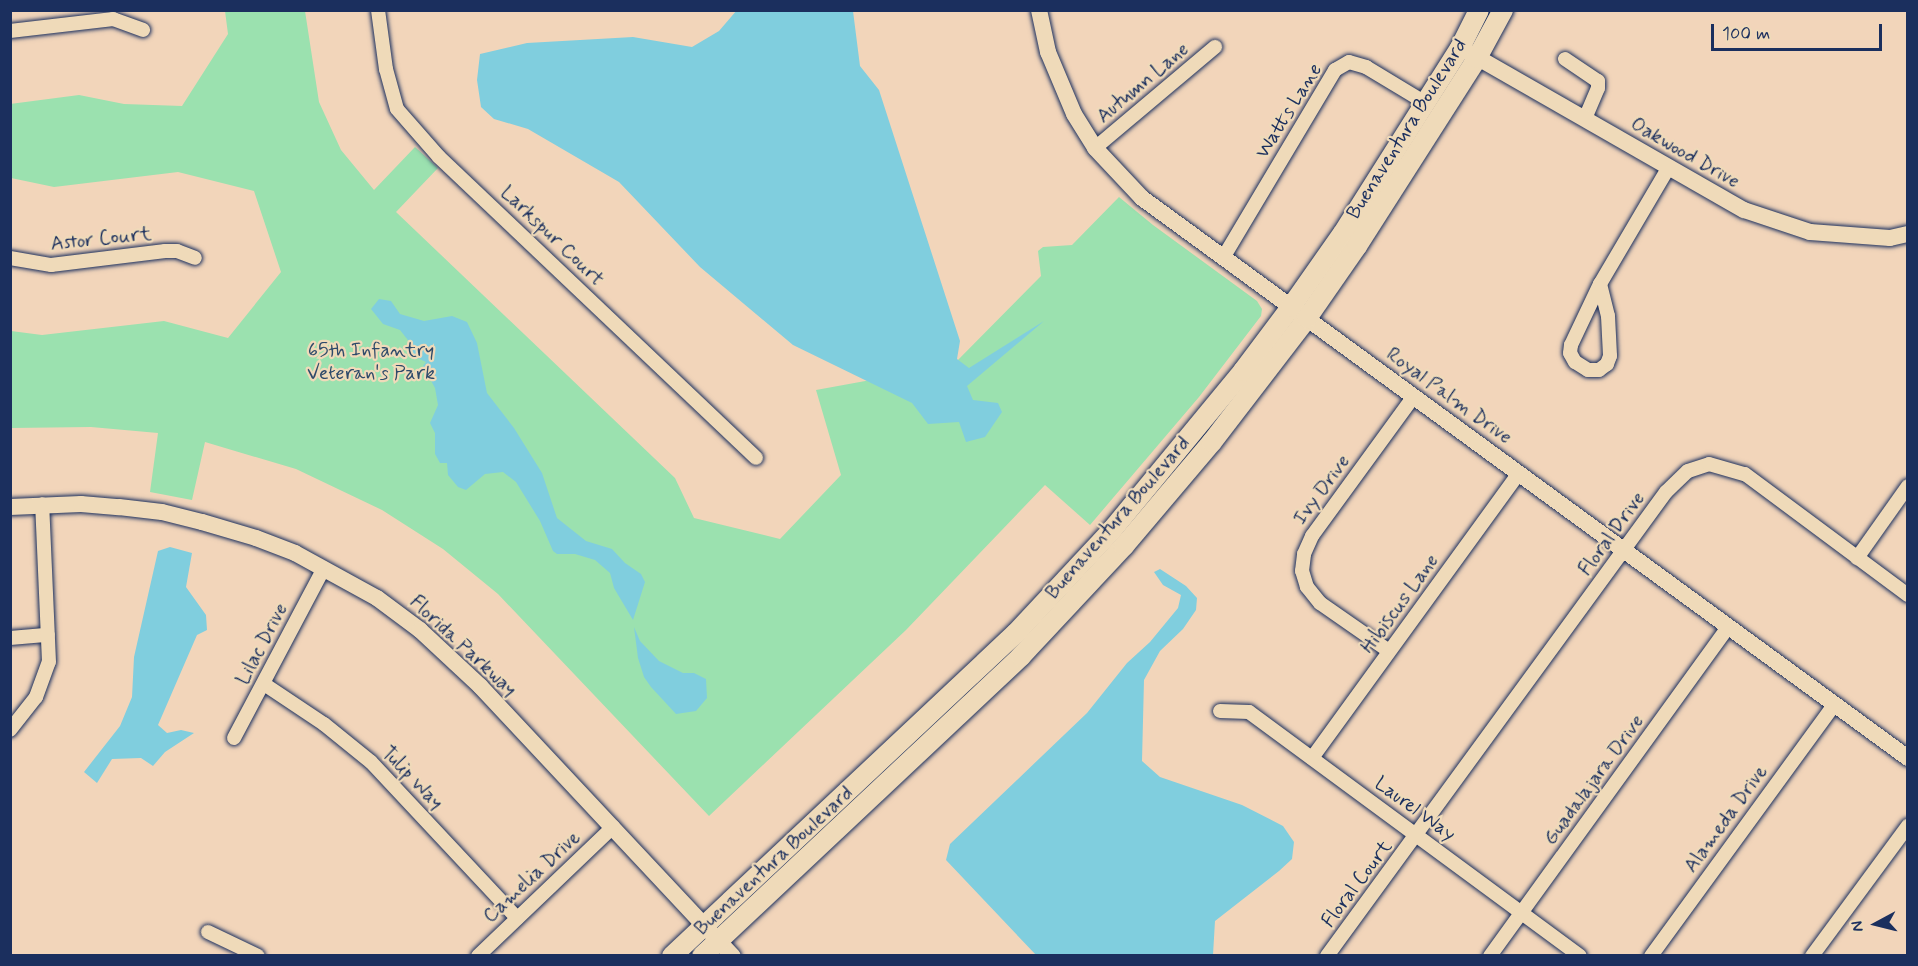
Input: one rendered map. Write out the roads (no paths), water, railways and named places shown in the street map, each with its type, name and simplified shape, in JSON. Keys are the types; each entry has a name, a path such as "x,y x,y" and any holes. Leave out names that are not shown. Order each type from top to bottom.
{"main road":[{"name":"Buenaventura Boulevard","path":"672,956 712,933 1021,656 1124,546 1190,468 1307,318 1357,246 1469,53 1479,10"},
{"name":"Buenaventura Boulevard","path":"702,956 712,933 1016,633 1112,530 1243,371 1291,307 1342,232 1424,102 1469,53 1503,10"}],"street":[{"name":"Larkspur Court","path":"378,10 386,69 397,109 439,156 756,458"},
{"name":"Royal Palm Drive","path":"1039,10 1048,52 1074,114 1095,148 1142,198 1908,758"},
{"path":"10,31 113,19 143,30"},
{"name":"Autumn Lane","path":"1095,148 1215,47"},
{"name":"Oakwood Drive","path":"1469,53 1743,210 1810,232 1890,238 1908,234"},
{"path":"1565,59 1598,81 1598,88 1585,119"},
{"name":"Watts Lane","path":"1222,258 1335,70 1349,62 1366,67 1424,102"},
{"path":"1599,284 1608,316 1610,356 1607,364 1599,370 1588,370 1575,362 1570,353 1570,345 1599,284 1669,167"},
{"name":"Astor Court","path":"10,258 51,265 165,251 195,258"},
{"name":"Ivy Drive","path":"1389,651 1320,603 1307,587 1302,571 1304,554 1312,536 1414,396"},
{"name":"Floral Drive","path":"1417,835 1666,492 1688,471 1709,464 1744,474 1908,594"},
{"name":"Hibiscus Lane","path":"1312,758 1520,473"},
{"path":"1857,558 1908,486"},
{"path":"10,730 36,697 49,662 42,504"},
{"name":"Florida Parkway","path":"10,507 81,504 162,512 256,538 324,568 377,598 420,630 480,686 733,956"},
{"name":"Lilac Drive","path":"234,738 324,568"},
{"name":"Guadalajara Drive","path":"1490,956 1728,627"},
{"path":"10,639 48,635"},
{"name":"Tulip Way","path":"264,684 324,724 371,762 517,918"},
{"name":"Alameda Drive","path":"1650,956 1834,705"},
{"name":"Laurel Way","path":"1220,711 1249,712 1580,956"},
{"path":"1812,956 1908,826"},
{"name":"Camelia Drive","path":"478,956 613,827"},
{"name":"Floral Court","path":"1327,956 1417,835"},
{"path":"207,932 258,956"}],"water":[{"path":"737,10 853,11 860,66 879,90 960,341 957,359 969,368 1044,321 967,386 973,400 998,403 1002,412 985,437 966,442 959,422 928,424 912,403 793,345 700,267 619,182 528,129 494,119 481,107 477,80 480,54 527,43 633,37 692,47 719,31"},
{"path":"379,299 391,301 400,314 424,321 452,316 467,322 477,343 487,393 514,428 542,473 557,518 586,541 612,549 625,563 641,574 645,582 633,620 614,588 610,573 595,560 575,554 557,554 553,551 540,521 516,482 503,472 485,474 466,490 458,487 448,475 447,463 440,463 435,454 435,433 430,423 438,405 435,388 423,366 426,362 413,356 411,344 400,330 383,324 371,309"},
{"path":"170,547 192,553 186,587 206,615 207,630 197,635 158,725 167,733 181,730 194,733 165,752 153,766 141,758 112,759 97,783 84,772 120,726 132,697 134,657 158,551"},
{"path":"1160,569 1186,586 1197,598 1196,610 1183,629 1160,651 1144,680 1142,761 1160,777 1242,805 1283,826 1294,842 1292,859 1215,921 1213,955 1036,955 946,860 950,844 1087,713 1127,663 1150,642 1178,608 1181,595 1163,585 1154,572"},
{"path":"634,627 640,641 659,661 683,673 694,673 706,679 707,698 696,711 676,714 651,687 644,677 638,658"}],"park label":[{"name":"65th Infantry Veteran's Park","path":"371,362"}]}
